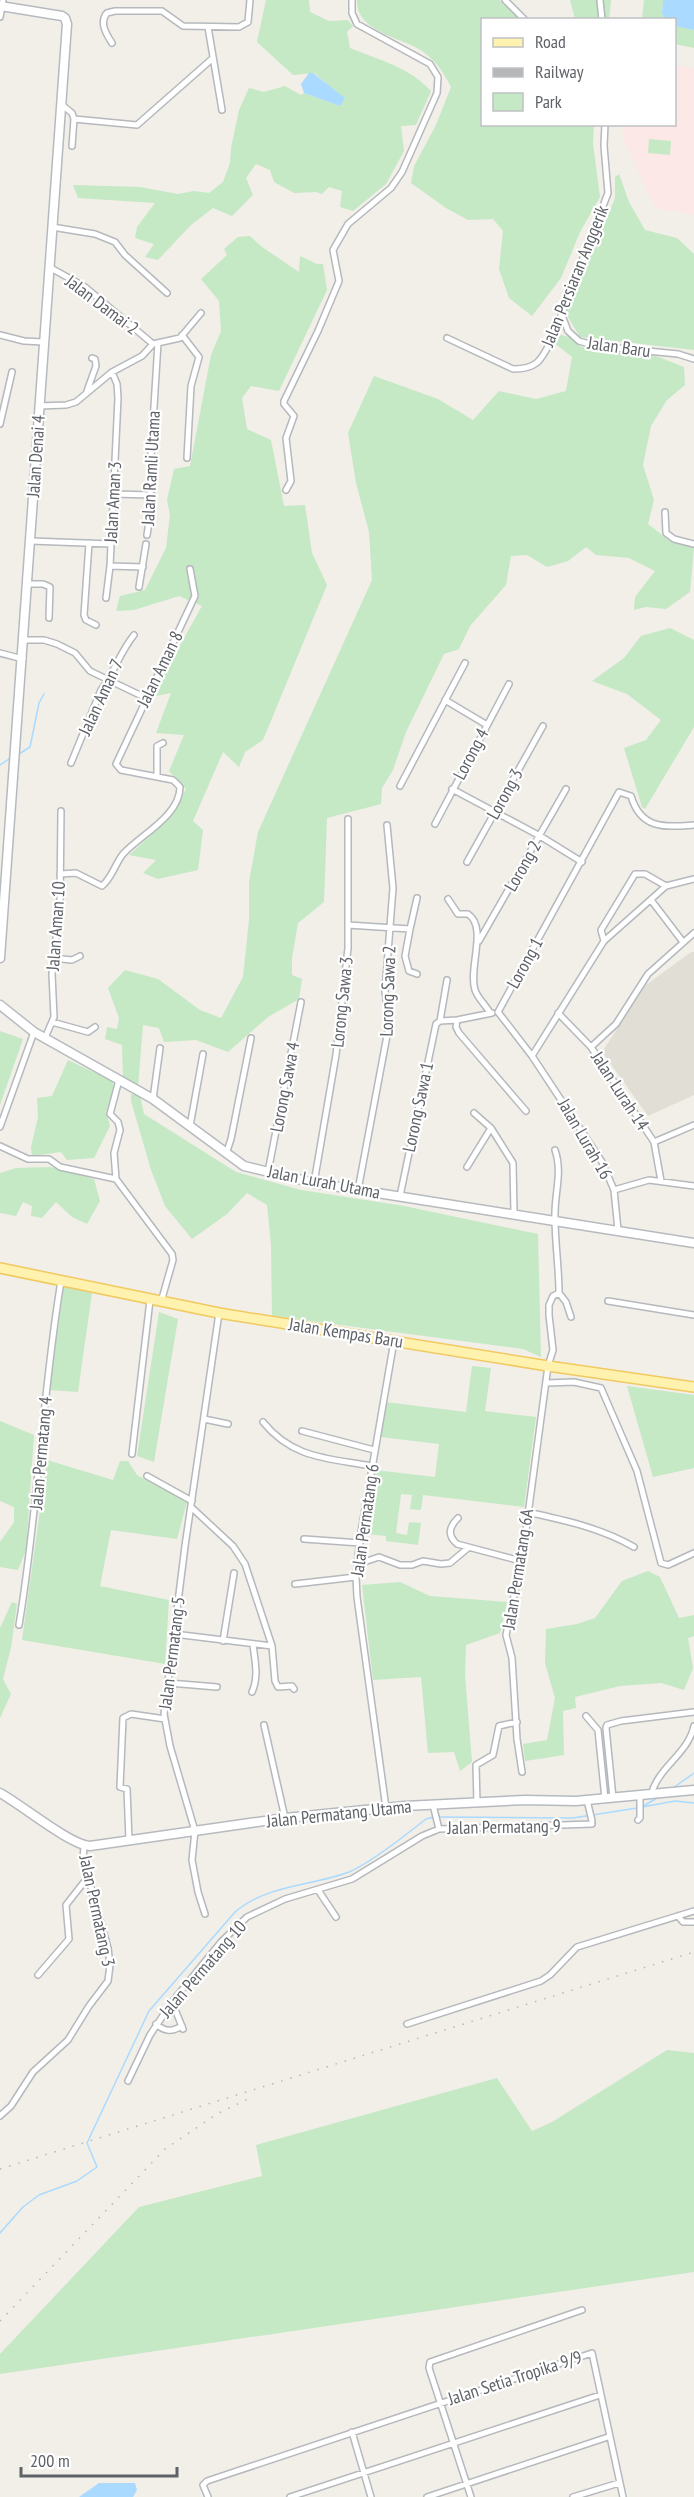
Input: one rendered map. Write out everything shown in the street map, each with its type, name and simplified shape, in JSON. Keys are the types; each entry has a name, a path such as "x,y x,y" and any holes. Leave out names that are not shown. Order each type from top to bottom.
{"main road":[{"name":"Jalan Kempas Baru","path":"0,1268 219,1313 694,1387"}],"street":[{"path":"112,43 105,33 103,21 107,13 162,11 183,26 244,26 250,15 250,0"},
{"path":"286,490 291,481 286,438 294,416 284,401 339,281 333,250 348,224 391,188 402,172 437,93 438,77 430,64 357,24 352,14 352,0"},
{"path":"505,0 523,18"},
{"path":"600,0 602,18"},
{"path":"0,17 2,4"},
{"name":"Jalan Denai 4","path":"0,958 67,24 65,18 2,4"},
{"path":"208,27 222,110"},
{"path":"74,118 137,125 213,58"},
{"path":"62,105 72,113 74,118 72,146"},
{"name":"Jalan Persiaran Anggerik","path":"447,338 513,369 525,369 536,365 543,357 608,193 605,126"},
{"path":"52,227 95,234 115,242 125,255 167,293"},
{"name":"Jalan Damai 2","path":"49,267 85,287 156,344"},
{"path":"39,406 66,405 87,393 112,372 142,356 156,344 177,339 201,312"},
{"name":"Jalan Baru","path":"561,312 568,331 579,341 596,346 678,354 694,359"},
{"path":"182,334 199,357 191,386 187,458"},
{"path":"0,335 24,341 43,342"},
{"name":"Jalan Ramli Utama","path":"147,535 152,495 150,470 156,344"},
{"path":"87,393 96,366 95,359 92,358"},
{"path":"0,424 12,372"},
{"name":"Jalan Aman 3","path":"106,598 110,566 117,406 117,386 112,372"},
{"path":"114,494 152,495"},
{"path":"665,512 666,534 674,539 694,544"},
{"path":"31,541 111,544"},
{"path":"88,543 84,615 86,620 96,625"},
{"path":"139,587 146,544"},
{"path":"110,566 143,567"},
{"name":"Jalan Aman 8","path":"158,776 121,770 117,767 119,755 195,596 189,569"},
{"path":"28,584 43,584 50,587 49,618"},
{"name":"Jalan Aman 7","path":"71,763 93,707 124,647 134,635"},
{"path":"24,640 44,640 57,644 75,653 90,671 146,698"},
{"path":"0,652 23,659"},
{"path":"400,786 465,663"},
{"name":"Lorong 4","path":"435,824 509,684"},
{"path":"445,700 487,725"},
{"name":"Lorong 3","path":"467,862 543,726"},
{"path":"60,874 76,873 102,886 121,856 167,814 180,792 179,785 172,780 158,776 157,746 163,743"},
{"path":"452,789 496,811 582,862"},
{"name":"Lorong 2","path":"490,1013 475,991 472,975 473,959 479,941 566,789"},
{"name":"Lorong 1","path":"498,1012 620,791 631,796 635,808 650,823 668,827 694,825"},
{"name":"Jalan Aman 10","path":"45,1038 54,1017 53,958 60,903 61,812"},
{"name":"Lorong Sawa 3","path":"314,1184 336,1055 348,948 348,819"},
{"name":"Lorong Sawa 2","path":"358,1190 388,1038 389,1025 384,991 393,888 387,825"},
{"path":"604,941 602,930 635,874 645,874 666,886"},
{"path":"532,1056 604,941 666,886 694,879"},
{"path":"417,898 405,956 409,971 417,974"},
{"path":"448,899 458,914 471,915 479,941"},
{"path":"651,900 683,942"},
{"path":"348,925 410,929"},
{"path":"591,1047 618,1022 648,974 694,933"},
{"path":"53,958 72,960 80,956"},
{"name":"Lorong Sawa 1","path":"400,1196 436,1024 440,1021 447,980"},
{"name":"Lorong Sawa 4","path":"268,1172 301,1002"},
{"name":"Jalan Lurah Utama","path":"0,1005 34,1032 153,1099 237,1163 314,1184 514,1213 694,1243"},
{"path":"440,1021 498,1012"},
{"name":"Jalan Lurah 16","path":"498,1012 532,1056 588,1138 614,1190 618,1230"},
{"name":"Jalan Lurah 14","path":"558,1013 591,1047 654,1142 661,1181"},
{"path":"457,1020 456,1027 459,1033 526,1111"},
{"path":"52,1023 88,1032 95,1027"},
{"path":"0,1126 2,1112 34,1032"},
{"path":"226,1154 251,1038"},
{"path":"153,1099 160,1048"},
{"path":"190,1126 203,1054"},
{"path":"119,1080 111,1114 118,1122 120,1130 114,1153 116,1179 172,1254 173,1260 161,1302"},
{"path":"474,1113 491,1128 513,1163 514,1213"},
{"path":"654,1142 694,1125"},
{"path":"467,1167 491,1128"},
{"path":"0,1146 28,1159 49,1159 60,1167 116,1179"},
{"path":"555,1149 560,1178 555,1192 559,1293 566,1302 571,1317"},
{"path":"614,1190 645,1180 694,1186"},
{"name":"Jalan Permatang 4","path":"19,1625 28,1574 39,1476 42,1419 61,1281"},
{"name":"Jalan Permatang 6A","path":"522,1772 512,1658 506,1635 521,1561 553,1342 549,1305 553,1296 559,1293"},
{"path":"132,1454 150,1300"},
{"path":"608,1301 694,1315"},
{"path":"219,1313 204,1419 228,1424"},
{"name":"Jalan Permatang 6","path":"386,1808 356,1577 371,1466 394,1341"},
{"path":"547,1383 574,1382 602,1388 637,1471 661,1563 668,1565 694,1553"},
{"name":"Jalan Permatang 5","path":"195,1831 170,1746 165,1719 191,1504 204,1419"},
{"path":"263,1422 279,1439 293,1449 306,1454 371,1466"},
{"path":"302,1431 374,1450"},
{"path":"147,1476 191,1504 233,1546 244,1564 272,1646 275,1682 278,1687 292,1686 294,1689"},
{"path":"527,1512 579,1524 634,1546"},
{"path":"458,1518 450,1529 450,1535 457,1544 521,1561"},
{"path":"304,1539 360,1543"},
{"path":"358,1564 379,1557 400,1565 412,1565 423,1561 450,1563 468,1548"},
{"path":"224,1641 234,1573"},
{"path":"295,1584 356,1577"},
{"path":"174,1635 272,1646"},
{"path":"252,1692 257,1673 253,1645"},
{"path":"169,1683 217,1687"},
{"path":"609,1799 607,1725 694,1712"},
{"path":"129,1840 128,1792 125,1787 120,1787 123,1718 131,1714 165,1719"},
{"path":"586,1716 598,1730 609,1799"},
{"path":"477,1803 476,1765 493,1755 499,1726 517,1722"},
{"path":"264,1725 285,1818"},
{"path":"654,1794 660,1776 689,1742 694,1726"},
{"name":"Jalan Permatang Utama","path":"84,1846 285,1818 386,1808 433,1808 477,1803 588,1805 609,1799 640,1799 654,1794 694,1790"},
{"path":"0,1793 84,1846"},
{"path":"639,1818 640,1799"},
{"name":"Jalan Permatang 9","path":"433,1808 438,1827 592,1823 588,1805"},
{"name":"Jalan Permatang 10","path":"128,2081 156,2024 221,1942 247,1917 285,1899 352,1879 438,1827"},
{"path":"195,1831 192,1860 205,1914"},
{"name":"Jalan Permatang 3","path":"0,2116 11,2106 33,2072 68,2040 108,1981 110,1965 108,1948 83,1859 84,1846"},
{"path":"38,1975 69,1939 66,1905 88,1877"},
{"path":"318,1890 336,1917"},
{"path":"407,2024 541,1981 578,1947 694,1911"},
{"path":"678,1916 683,1922 694,1922"},
{"path":"156,2024 167,2031 183,2028 172,2002"},
{"path":"471,2497 439,2402 429,2368 430,2362 582,2310"},
{"name":"Jalan Setia Tropika 9/9","path":"208,2497 203,2485 207,2481 592,2353 600,2395"},
{"path":"290,2497 600,2395 622,2497"},
{"path":"352,2432 372,2497"},
{"path":"427,2497 609,2437"},
{"path":"573,2497 619,2483"}],"shaded area":[{"path":"676,65 694,68 694,215 655,208 622,136 623,126 676,126"},
{"path":"694,952 694,1095 648,1116 602,1052 646,985"}],"green space":[{"path":"266,0 309,0 310,12 329,21 348,20 353,26 347,32 350,48 403,70 431,91 416,125 401,126 404,151 386,184 353,211 340,207 342,191 329,187 322,194 294,193 274,182 270,170 256,164 246,178 253,195 232,216 213,208 191,225 158,260 145,257 154,244 135,238 137,227 155,203 78,198 73,185 140,187 178,194 194,191 209,193 223,182 230,163 239,110 249,88 264,92 285,86 301,95 304,93 340,106 344,98 314,73 293,75 257,42"},
{"path":"357,0 499,0 518,18 481,18 481,126 594,126 593,144 600,197 580,232 561,278 532,316 509,298 499,269 503,231 493,219 468,220 446,208 411,183 414,166 436,125 451,87 427,55 372,27 359,11"},
{"path":"570,0 611,0 609,18 575,18"},
{"path":"644,0 663,0 662,13 664,18 642,18"},
{"path":"676,26 694,30 694,48 676,44"},
{"path":"649,139 671,141 670,155 648,153"},
{"path":"619,174 629,202 645,230 677,238 694,254 694,350 580,337 566,314 615,198 615,177"},
{"path":"250,236 299,272 300,256 317,264 323,264 327,290 279,391 251,386 242,398 247,429 271,440 284,506 305,505 312,553 327,585 263,740 245,752 239,767 223,752 193,821 203,830 198,870 158,879 143,873 156,860 129,855 167,821 186,789 169,771 184,735 156,733 171,693 151,697 202,606 179,596 134,610 116,611 120,596 145,590 166,548 170,515 167,500 174,469 190,466 211,355 221,331 219,301 201,279 227,255 224,249 238,237"},
{"path":"558,334 572,338 581,347 656,356 684,367 685,385 667,400 651,426 643,465 654,500 648,524 671,542 694,547 690,592 666,609 646,607 634,610 635,597 655,571 629,558 596,555 586,547 568,561 547,567 527,555 511,556 506,585 470,626 459,649 444,654 406,732 393,770 382,788 381,804 327,818 324,902 298,923 292,958 292,975 302,979 299,999 268,1017 228,1052 196,1040 164,1042 159,1028 143,1025 138,1087 123,1076 122,1045 105,1039 107,1027 117,1029 119,1018 108,988 125,970 158,979 200,1010 221,1018 243,977 249,920 249,882 258,832 372,580 369,532 356,483 348,433 374,376 438,399 473,420 499,391 536,399 566,391 572,357 553,342"},
{"path":"670,628 694,640 694,727 645,809 642,807 624,748 646,740 661,720 627,694 592,681 624,658 641,636"},
{"path":"0,1031 23,1039 0,1105"},
{"path":"68,1060 112,1081 114,1087 106,1112 110,1126 94,1158 67,1160 61,1152 32,1156 31,1147 38,1117 37,1098 52,1096"},
{"path":"131,1094 140,1096 144,1114 236,1172 301,1190 404,1206 538,1234 541,1357 523,1349 272,1316 271,1245 267,1205 247,1193 227,1214 192,1239 165,1206 151,1170"},
{"path":"51,1167 94,1179 100,1201 87,1224 72,1217 56,1202 42,1218 31,1216 32,1206 23,1202 16,1216 0,1213 0,1173 16,1168"},
{"path":"64,1286 92,1293 78,1392 49,1390"},
{"path":"159,1312 178,1319 154,1462 137,1456"},
{"path":"472,1366 491,1368 485,1411 536,1417 524,1507 423,1495 421,1510 410,1509 412,1495 401,1494 396,1533 407,1535 409,1522 421,1523 418,1545 386,1541 386,1536 367,1534 375,1470 435,1477 439,1444 381,1437 385,1402 466,1412"},
{"path":"627,1386 694,1395 694,1468 653,1477"},
{"path":"0,1421 34,1435 26,1550 18,1570 0,1567 0,1542 14,1522 14,1507 0,1501"},
{"path":"47,1460 113,1480 120,1461 128,1461 137,1475 187,1502 177,1539 111,1530 100,1586 169,1600 165,1664 22,1640"},
{"path":"648,1571 660,1577 679,1618 694,1615 694,1636 688,1638 693,1668 684,1690 661,1683 620,1686 575,1697 576,1708 563,1711 564,1755 525,1761 523,1744 547,1740 555,1698 545,1663 546,1629 577,1624 595,1618 622,1581"},
{"path":"400,1582 430,1596 507,1602 500,1633 466,1645 465,1675 472,1762 460,1771 454,1752 428,1753 421,1677 373,1680 362,1585"},
{"path":"12,1602 17,1604 11,1648 3,1679 11,1694 0,1718 0,1628"},
{"path":"667,2050 694,2053 694,2272 0,2374 0,2354 139,2207 262,2176 256,2145 497,2078 532,2131 552,2122"}],"water":[{"path":"663,0 694,0 694,30 676,26 676,18 664,18 662,13"},
{"path":"309,73 313,73 345,98 340,106 304,93 301,84"},
{"path":"99,2483 135,2483 137,2490 133,2497 79,2497"}],"waterway":[{"path":"19,754 30,747 39,703 44,694"},
{"path":"0,765 12,757"},
{"path":"673,1788 694,1773"},
{"path":"645,1805 659,1797"},
{"path":"642,1807 675,1801 694,1803"},
{"path":"439,1817 573,1818 637,1808"},
{"path":"0,2233 23,2207 39,2195 77,2181 97,2167 87,2143 149,2011 235,1912 261,1896 335,1877 358,1868 426,1819 434,1817"}],"railway":[{"path":"0,2169 694,1952"},
{"path":"0,2321 165,2149 217,2114 254,2096"}]}
